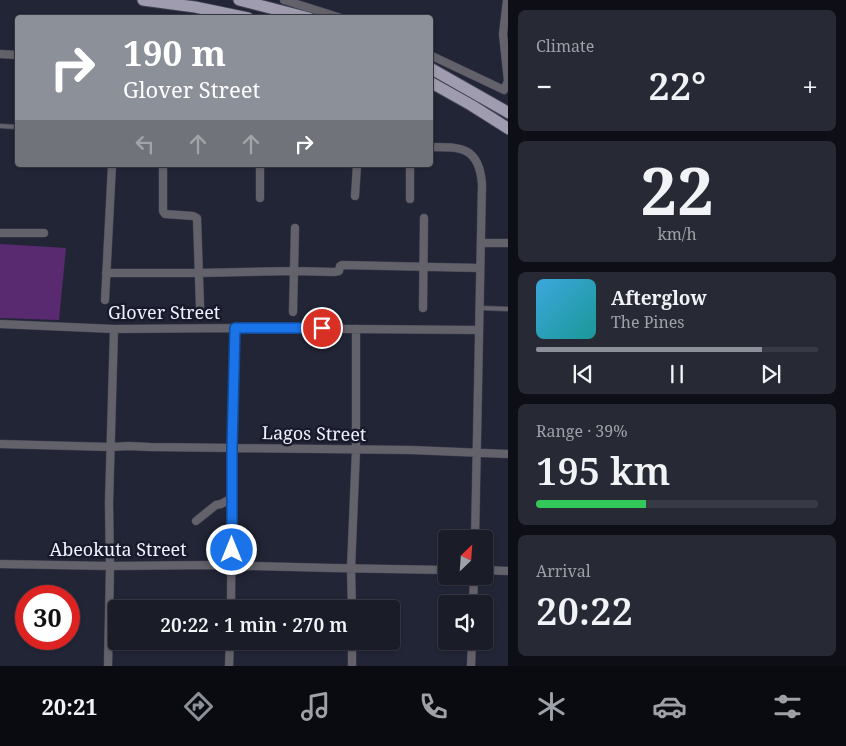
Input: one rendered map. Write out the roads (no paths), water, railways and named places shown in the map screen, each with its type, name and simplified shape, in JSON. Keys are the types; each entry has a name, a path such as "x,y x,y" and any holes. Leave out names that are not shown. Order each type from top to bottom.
{"main road":[{"path":"143,0 195,7 234,15"},
{"path":"239,0 297,15"},
{"path":"433,70 508,113"},
{"path":"433,84 508,129"}],"street":[{"path":"284,0 332,15"},
{"path":"433,56 504,90 508,81 504,34 506,0"},
{"path":"0,54 15,55"},
{"path":"433,147 456,147 471,154 481,170 475,530"},
{"path":"105,300 112,167"},
{"path":"163,167 163,211 165,214 173,216 193,216 197,218 200,308"},
{"path":"260,167 260,198"},
{"path":"355,196 357,167"},
{"path":"410,167 410,199"},
{"path":"423,308 424,218"},
{"path":"293,312 295,228"},
{"path":"0,233 44,233"},
{"path":"481,243 508,243"},
{"path":"106,272 339,271 342,265 480,268"},
{"name":"Glover Street","path":"0,324 114,329 479,330"},
{"path":"231,600 235,328"},
{"path":"108,666 109,503 114,329"},
{"path":"352,600 356,450 356,329"},
{"name":"Lagos Street","path":"0,444 411,450 508,454"},
{"path":"196,521 216,505 232,498"},
{"name":"Abeokuta Street","path":"0,564 212,565 232,567 438,570"},
{"path":"493,570 508,571"},
{"path":"229,666 230,650"},
{"path":"352,650 352,666"},
{"path":"471,666 472,650"}],"lane":[{"path":"0,126 15,127"},
{"path":"480,308 508,309"}]}
